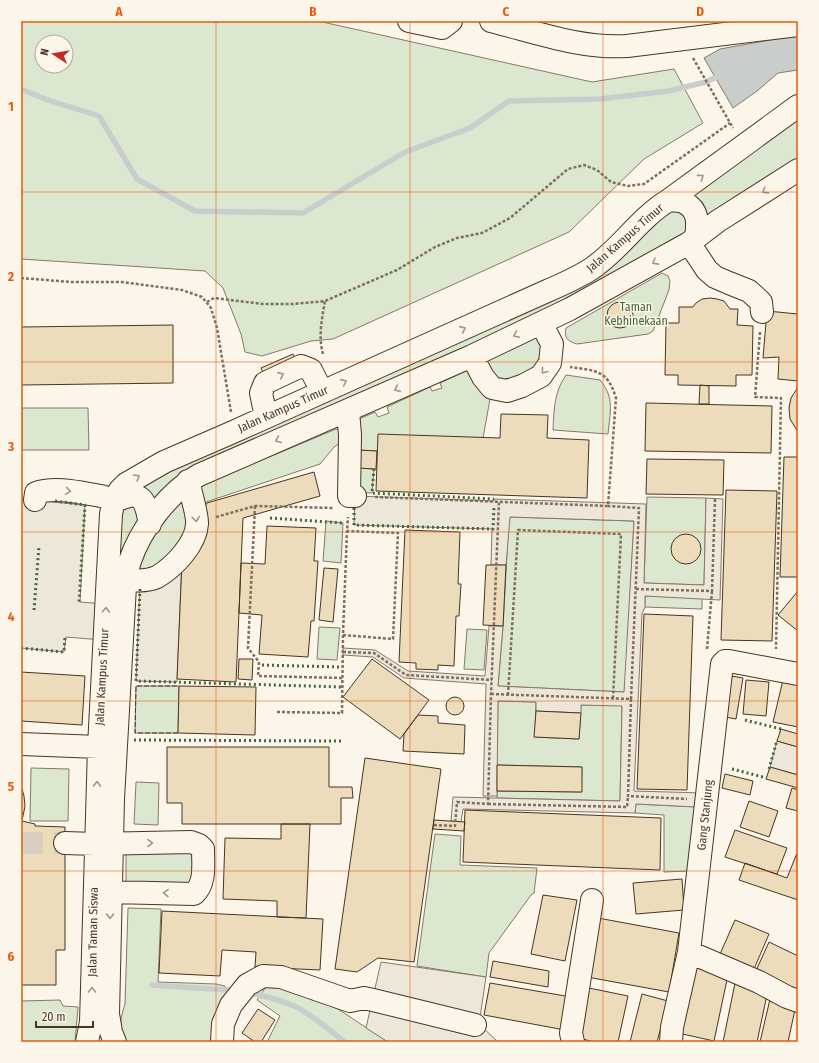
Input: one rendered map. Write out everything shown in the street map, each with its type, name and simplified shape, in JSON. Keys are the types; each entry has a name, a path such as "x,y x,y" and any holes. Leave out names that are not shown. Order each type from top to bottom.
{"street":[{"path":"409,21 442,28 451,21"},
{"path":"491,21 572,42 610,47 736,27 798,25"},
{"name":"Jalan Kampus Timur","path":"96,821 111,514 114,500 120,490 140,475 164,462 567,282 591,269 659,206 798,106"},
{"name":"Jalan Kampus Timur","path":"103,844 114,767 126,579 130,561 154,516 168,500 188,481 222,464 472,356 570,309 692,240 718,221 798,170"},
{"path":"669,200 685,202 697,216 698,226 692,240 707,270 722,280 749,291 761,302 762,312"},
{"path":"472,356 483,377 492,388 507,391 522,386 541,376 550,363 552,344 541,323"},
{"path":"266,417 262,393 265,382 301,366 311,370 322,392"},
{"path":"348,410 351,500"},
{"path":"126,579 143,580 156,577 170,567 190,545 198,522 188,481"},
{"path":"35,500 36,493 54,489 103,496 114,500 128,496 135,496 141,498 148,512 150,524"},
{"name":"Gang Stanjung","path":"671,1042 672,1027 689,952 722,664 725,661 729,661 798,674"},
{"path":"21,744 99,747"},
{"name":"Jalan Taman Siswa","path":"86,1042 91,1022 103,844 96,821"},
{"path":"65,843 103,844 191,842 199,845 203,849 202,884 194,894 111,892"},
{"path":"103,844 111,892 108,1014 111,1032 115,1042"},
{"path":"573,1042 571,1033 592,900"},
{"path":"689,952 759,982 787,997 798,1001"},
{"path":"222,1042 223,1024 231,1005 241,992 263,976 281,977 350,1001 364,998 475,1025"}],"path":[{"path":"695,61 743,146"},
{"path":"206,302 214,298 263,304 294,304 325,301 397,270 435,247 457,238 482,233 503,222 517,213 568,169 584,165 597,170 611,182 628,186 644,184 730,123"},
{"path":"21,278 71,282 122,282 182,290 202,297 212,308 217,328 229,393 233,432"},
{"path":"325,301 321,328 321,348 325,361"},
{"path":"762,312 755,397 781,398 776,650"},
{"path":"550,363 598,372 611,384 616,398 608,506"},
{"path":"636,589 712,592 715,498"},
{"path":"277,712 342,713 347,531 351,500"},
{"path":"198,522 255,506 351,500 499,501 639,508 627,807 457,802 455,826 434,825"},
{"path":"488,804 499,501"},
{"path":"255,506 248,648 259,662 258,676 343,678"},
{"path":"508,695 518,530 621,534 613,698"},
{"path":"343,635 393,639 398,533 347,531"},
{"path":"343,652 374,653 406,675 492,680"},
{"path":"491,694 631,699"},
{"path":"628,796 696,800 706,802"}],"green space":[{"path":"21,21 318,21 592,82 674,69 703,123 644,159 569,232 333,339 311,341 262,356 245,352 241,334 223,288 205,271 21,259"},
{"path":"798,106 798,170 697,226 541,323 550,363 492,388 483,438 377,451 358,450 359,419 375,412 378,417 389,413 387,407 430,387 432,391 442,388 440,383 476,366 222,464 154,516 126,484 547,291"},
{"name":"Taman Kebhinekaan","path":"662,273 668,276 670,281 669,290 653,331 648,334 577,344 567,339 565,334 566,328"},
{"path":"566,375 600,380 605,387 610,399 608,434 553,430 554,408 557,395"},
{"path":"22,408 88,408 89,450 22,450"},
{"path":"336,429 340,430 340,443 334,447 320,464 206,502 199,509 200,486"},
{"path":"357,468 374,469 372,493 355,492"},
{"path":"186,496 193,524 179,554 137,576 140,564 156,533"},
{"path":"647,497 706,498 704,585 644,583"},
{"path":"114,500 145,504 125,586 111,514"},
{"path":"509,517 634,521 625,692 498,686"},
{"path":"326,521 343,523 341,563 323,561"},
{"path":"645,596 702,598 702,609 645,607"},
{"path":"319,627 340,628 337,660 317,659"},
{"path":"467,629 487,630 484,670 464,669"},
{"path":"136,686 179,686 178,733 135,733"},
{"path":"498,701 536,702 535,737 579,739 581,705 622,705 620,801 497,798 497,791 581,792 582,767 497,765"},
{"path":"31,768 69,769 68,821 30,821"},
{"path":"136,782 159,783 158,825 134,824"},
{"path":"636,804 697,807 689,871 664,872 664,815 635,813"},
{"path":"435,834 461,836 460,865 537,868 534,893 489,953 486,977 417,966"},
{"path":"126,847 197,849 194,887 126,888"},
{"path":"128,908 161,909 158,982 216,984 225,986 228,994 214,1042 124,1042 121,1032 121,1023 125,1004"},
{"path":"278,985 338,1009 388,1042 267,1042 280,1016 257,1000 265,988"},
{"path":"60,1000 63,1006 78,1007 75,1042 21,1042 21,1001"}],"shaded area":[{"path":"798,35 798,70 778,73 757,91 733,108 704,58 720,49"},
{"path":"355,496 646,504 644,583 704,585 706,498 723,499 720,600 645,596 645,607 642,614 634,791 703,793 697,807 636,804 635,813 463,809 461,822 451,821 453,797 620,801 622,706 581,705 581,713 536,711 536,702 498,701 497,796 483,796 486,684 404,678 373,657 343,655 343,648 375,650 408,671 485,676 489,626 503,626 498,686 624,692 634,521 510,517 506,565 491,565 492,529 354,525"},
{"path":"21,499 85,505 80,602 106,604 103,640 66,637 64,652 21,648"},
{"path":"182,559 177,682 136,681 140,583"},
{"path":"777,741 798,747 798,775 770,767"},
{"path":"381,962 486,977 479,1024 498,1042 388,1042 366,1028"}],"building":[{"path":"710,298 724,301 730,309 738,309 737,325 753,326 752,375 736,375 736,386 678,385 678,375 665,375 666,323 679,323 679,307 693,307 702,299"},
{"path":"620,302 629,306 633,315 629,324 620,328 611,324 607,315 611,306"},
{"path":"767,311 798,314 798,381 778,379 779,357 763,358"},
{"path":"173,325 173,383 21,385 21,327"},
{"path":"293,354 298,364 266,379 261,368"},
{"path":"700,385 709,386 709,404 699,404"},
{"path":"798,387 798,432 790,419 789,408 791,398"},
{"path":"646,403 772,406 771,453 645,451"},
{"path":"501,414 548,415 547,438 589,440 587,498 376,491 378,434 500,438"},
{"path":"358,450 377,451 376,469 357,468"},
{"path":"784,457 798,457 798,577 780,577"},
{"path":"647,459 724,460 723,495 646,494"},
{"path":"314,472 320,496 243,518 236,682 177,679 183,537 207,503"},
{"path":"726,490 777,491 772,641 721,640"},
{"path":"267,526 316,528 314,561 318,561 314,621 311,621 308,657 259,654 262,615 239,613 241,563 265,564"},
{"path":"405,530 460,532 458,584 461,584 459,616 456,616 454,666 438,665 438,670 416,669 416,663 399,662"},
{"path":"686,534 697,538 701,549 697,560 686,564 675,560 671,549 675,538"},
{"path":"486,565 506,565 503,626 483,625"},
{"path":"324,568 338,569 333,622 319,620"},
{"path":"798,591 798,631 778,615"},
{"path":"644,614 693,616 687,790 637,789"},
{"path":"239,659 253,659 252,680 238,679"},
{"path":"372,659 429,700 400,739 343,697"},
{"path":"21,672 85,676 82,725 21,721"},
{"path":"732,676 743,678 736,719 725,717"},
{"path":"746,680 769,682 766,716 743,714"},
{"path":"783,680 798,683 798,727 773,722"},
{"path":"179,686 256,687 255,735 178,733"},
{"path":"451,697 459,697 464,702 462,713 459,715 451,715 446,710 446,702"},
{"path":"536,711 581,713 579,739 534,737"},
{"path":"418,715 438,716 438,723 465,725 464,754 403,751 404,734"},
{"path":"781,729 798,734 798,747 777,741"},
{"path":"167,747 329,747 329,787 352,787 353,798 341,798 341,824 182,824 182,803 167,803"},
{"path":"365,758 441,769 414,962 378,958 357,972 335,969"},
{"path":"497,765 582,767 582,792 497,791"},
{"path":"770,767 798,775 798,788 766,779"},
{"path":"725,774 753,781 750,795 722,788"},
{"path":"21,785 25,806 22,821 35,824 35,826 65,827 65,950 56,950 56,985 21,985"},
{"path":"792,788 798,790 798,811 786,808"},
{"path":"749,801 778,811 769,837 740,827"},
{"path":"465,810 661,818 660,870 463,862"},
{"path":"434,820 465,822 464,831 433,829"},
{"path":"281,824 310,824 306,918 277,917 277,901 223,899 225,838 281,839"},
{"path":"735,830 787,848 777,874 725,857"},
{"path":"797,853 798,900 739,880 745,863 787,878"},
{"path":"682,879 684,910 636,914 633,883"},
{"path":"543,895 577,900 565,961 531,954"},
{"path":"162,911 323,919 320,970 255,967 256,952 222,950 220,976 159,973"},
{"path":"598,918 679,933 669,992 587,977"},
{"path":"735,920 769,934 751,976 717,961"},
{"path":"769,942 798,956 798,987 794,995 754,975"},
{"path":"493,961 549,971 548,987 490,977"},
{"path":"692,967 728,975 714,1041 678,1033"},
{"path":"490,983 571,997 565,1030 484,1015"},
{"path":"735,983 768,990 757,1042 723,1042"},
{"path":"589,988 628,996 618,1042 594,1042 579,1038"},
{"path":"642,994 668,1001 657,1042 630,1042"},
{"path":"770,999 796,1005 788,1042 760,1042"},
{"path":"258,1009 275,1020 261,1042 255,1042 242,1033"}],"waterway":[{"path":"21,89 45,99 99,116 137,179 195,211 303,213 405,152 470,128 509,101 600,99 668,91 706,82 721,75"},
{"path":"152,985 237,990"},
{"path":"247,992 294,1006 314,1018 345,1042"}],"tunnel":[{"path":"21,843 65,843"}],"hedge":[{"path":"374,469 372,493 494,499"},
{"path":"55,501 85,505 79,602"},
{"path":"354,508 354,525 493,529 494,507"},
{"path":"270,518 343,523"},
{"path":"34,610 39,546"},
{"path":"140,589 136,681 343,687"},
{"path":"21,648 64,652 65,637"},
{"path":"262,665 341,667"},
{"path":"745,720 781,729 780,732"},
{"path":"134,740 341,741"},
{"path":"769,769 777,740"},
{"path":"732,769 767,778"}],"fence":[{"path":"178,733 135,733 136,686 179,686"}]}
